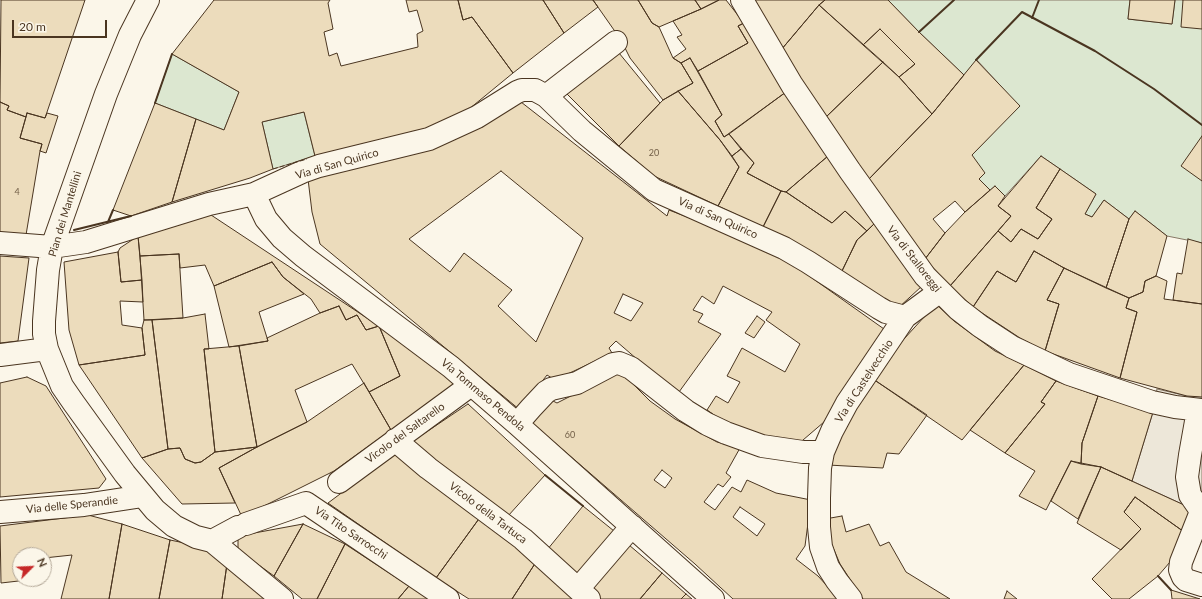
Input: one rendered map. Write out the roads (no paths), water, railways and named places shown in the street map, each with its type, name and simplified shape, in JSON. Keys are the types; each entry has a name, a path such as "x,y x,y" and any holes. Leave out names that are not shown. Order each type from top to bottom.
{"street":[{"name":"Pian dei Mantellini","path":"148,0 130,35 106,94 52,247 48,276 44,334 47,349 62,386 72,402 143,496 174,526 196,537 212,541"},
{"name":"Via di Stalloreggi","path":"742,0 792,85 850,172 910,256 939,292 980,326 1012,346 1049,366 1088,381 1152,402 1200,410"},
{"path":"546,96 616,42"},
{"name":"Via di San Quirico","path":"0,243 52,247 86,242 209,204 254,194 302,172 320,166 429,139 477,117 508,97 522,90 535,90 546,96 582,131 654,190 784,248 886,312 905,317"},
{"name":"Via Tommaso Pendola","path":"254,194 266,219 282,238 303,256 431,351 517,424 713,599"},
{"name":"Via di Castelvecchio","path":"851,599 828,567 821,547 819,498 820,468 823,452 847,403 905,317 939,292"},
{"path":"0,355 47,349"},
{"path":"517,424 546,392 551,389 577,383 613,364 618,363 631,368 686,411 707,424 726,433 745,441 766,447 803,452 823,452"},
{"name":"Vicolo del Saltarello","path":"339,482 471,385"},
{"path":"1200,410 1190,455 1188,477 1190,495 1200,512 1181,562 1180,570 1186,580 1202,585"},
{"name":"Vicolo della Tartuca","path":"395,440 428,468 523,539 583,594 632,526"},
{"name":"Via delle Sperandie","path":"0,512 84,505 143,496"},
{"name":"Via Tito Sarrocchi","path":"212,541 242,525 306,503 448,599"},
{"path":"212,541 282,599"}]}
